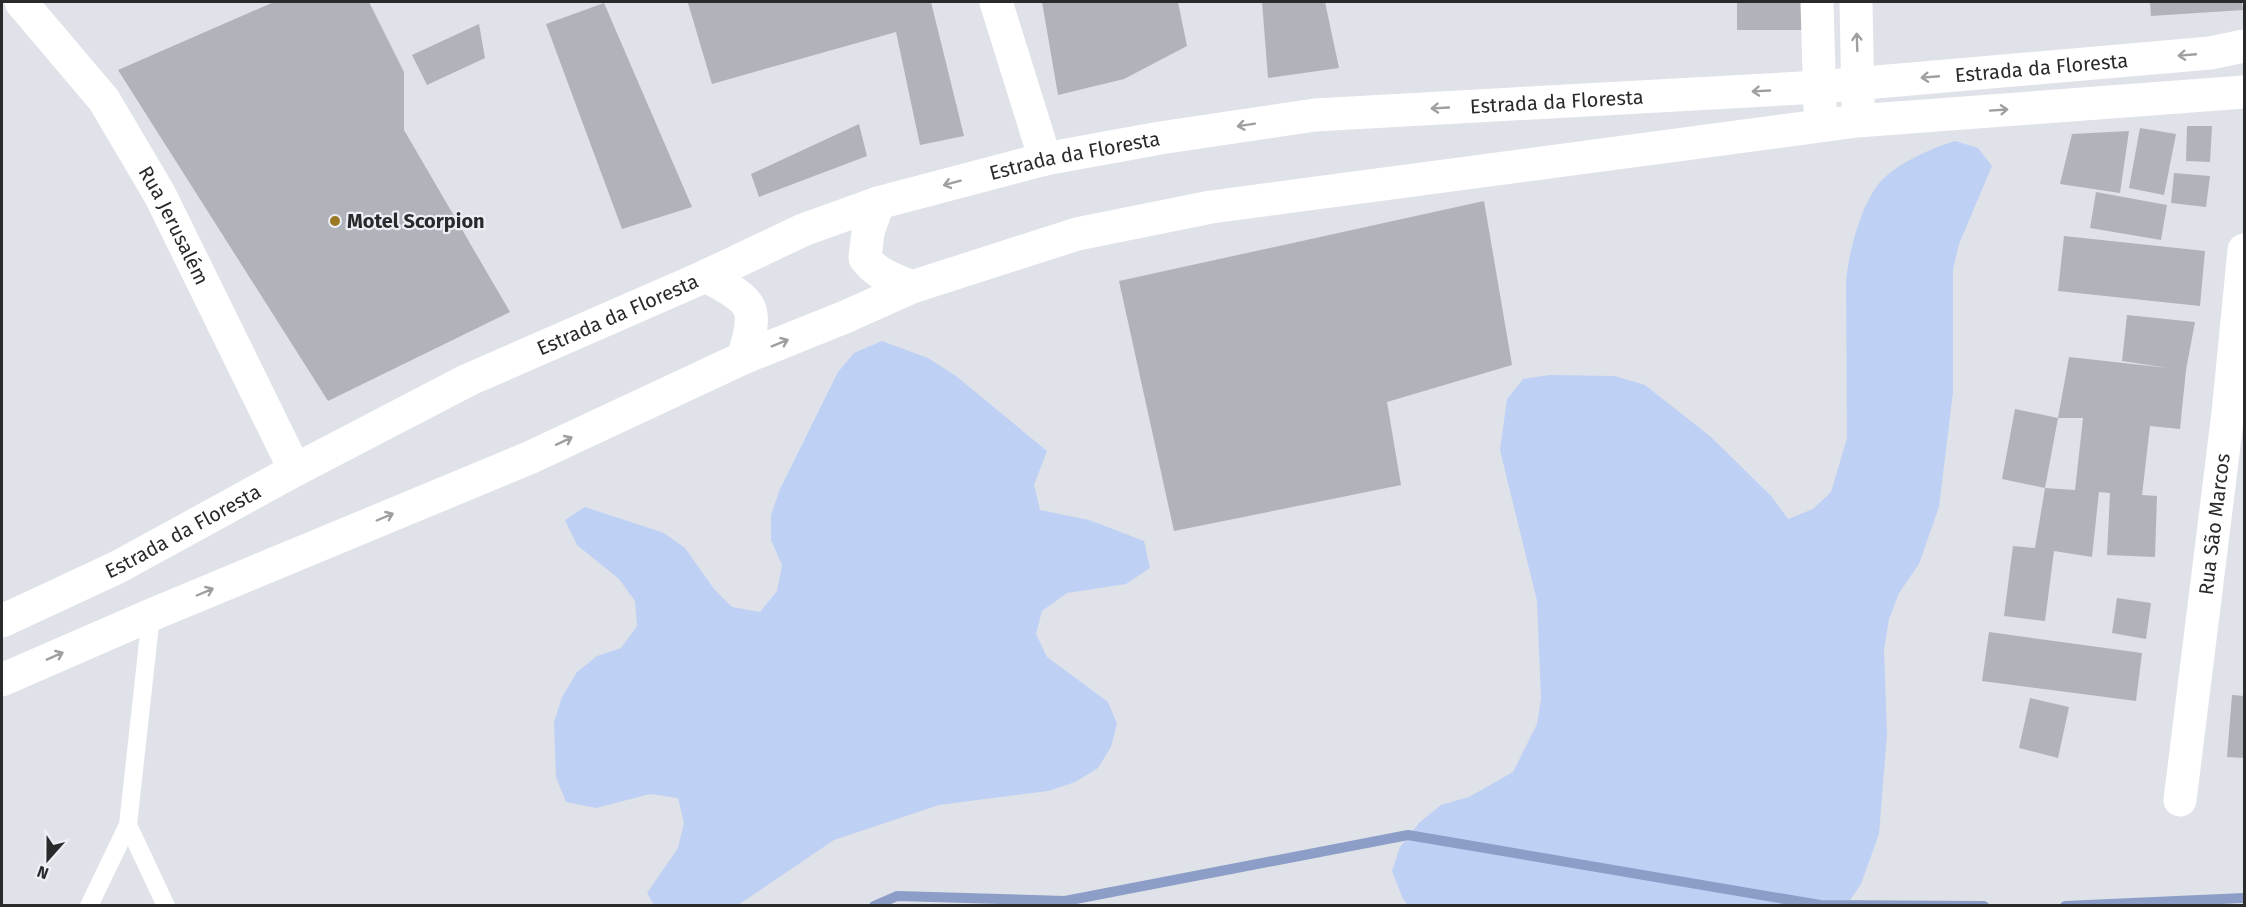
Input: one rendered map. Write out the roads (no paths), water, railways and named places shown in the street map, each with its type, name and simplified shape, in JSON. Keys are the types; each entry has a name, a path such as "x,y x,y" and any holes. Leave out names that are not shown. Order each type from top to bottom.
{"main road":[{"name":"Rua Jerusalém","path":"21,2 104,100 160,195 295,470"},
{"path":"996,2 1045,159"},
{"path":"1817,2 1821,126"},
{"path":"1856,2 1859,83 1857,121"},
{"name":"Estrada da Floresta","path":"2,621 118,567 295,470 468,380 706,276 803,230 878,203 1045,159 1160,138 1315,115 1819,87 2210,53 2244,46"},
{"name":"Estrada da Floresta","path":"2,680 151,615 529,458 743,358 845,317 912,286 1077,234 1211,207 1857,121 2244,92"},
{"path":"878,203 868,232 865,258 872,268 884,276 912,286"},
{"name":"Rua São Marcos","path":"2180,800 2227,424 2244,250"},
{"path":"706,276 742,296 751,312 752,329 743,358"}],"lane":[{"path":"89,906 128,825 151,615"},
{"path":"128,825 166,906"}],"waterway":[{"path":"874,906 897,896 1065,901 1408,835 1820,905 1984,906"},
{"path":"2065,906 2244,898"}],"place":[{"name":"Motel Scorpion","path":"335,221"}]}
